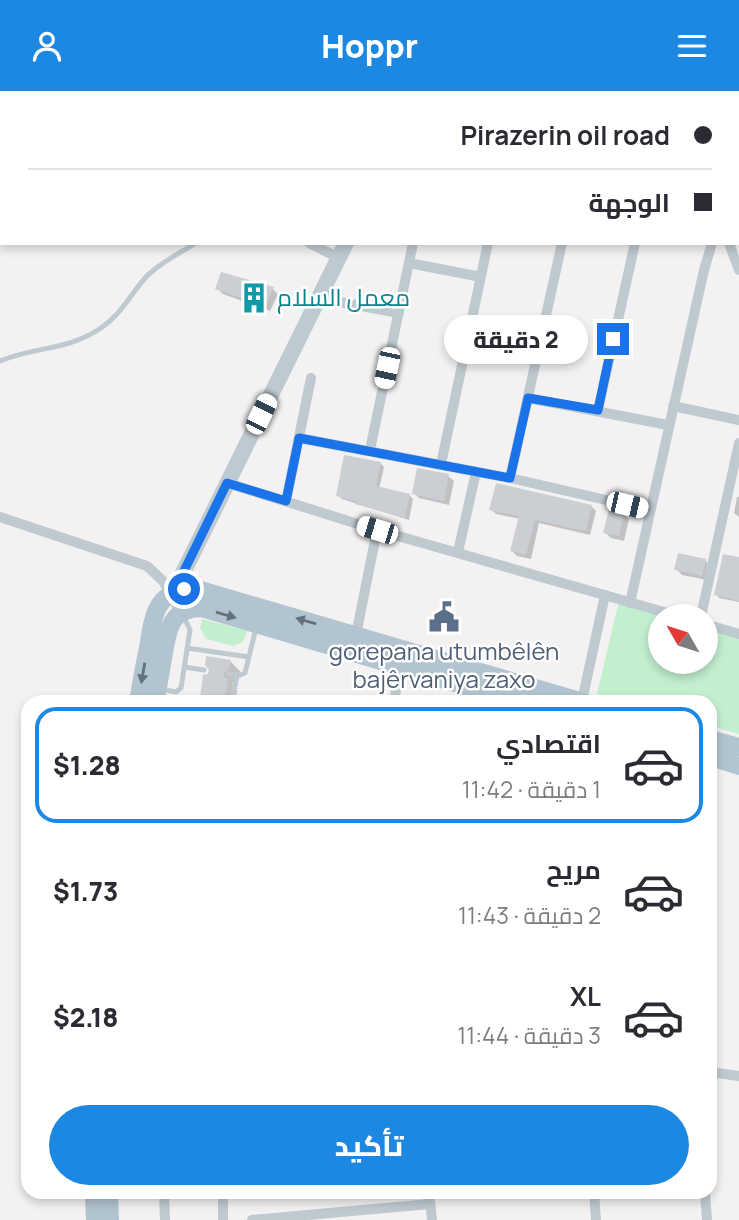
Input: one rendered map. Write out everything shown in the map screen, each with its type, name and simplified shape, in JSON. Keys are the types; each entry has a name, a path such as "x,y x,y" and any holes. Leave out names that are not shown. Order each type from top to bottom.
{"main road":[{"path":"187,610 177,591 183,573 343,251"},
{"path":"139,695 154,613 158,605 177,591 197,589 559,695"},
{"path":"157,695 171,624 187,610 202,608 402,667 482,695"},
{"path":"717,741 739,747"},
{"path":"717,759 739,766"},
{"path":"94,1199 95,1220"},
{"path":"109,1199 110,1220"}],"street":[{"path":"318,245 343,251"},
{"path":"370,450 413,245"},
{"path":"441,464 488,245"},
{"path":"510,478 562,245"},
{"path":"598,410 635,245"},
{"path":"630,603 668,425 711,245"},
{"path":"730,245 739,270"},
{"path":"409,263 481,277"},
{"path":"318,298 398,313"},
{"path":"466,344 536,361"},
{"path":"286,501 311,378"},
{"path":"528,398 668,425"},
{"path":"673,406 739,421"},
{"path":"299,438 510,478 650,510"},
{"path":"704,604 736,472 739,443"},
{"path":"458,552 476,472"},
{"path":"227,483 377,530 648,608"},
{"path":"0,517 138,561 177,591"},
{"path":"356,635 377,530"},
{"path":"584,695 605,596"},
{"path":"718,627 739,633"},
{"path":"395,695 402,667"},
{"path":"717,1073 739,1076"},
{"path":"164,1199 165,1220"},
{"path":"223,1199 223,1220"},
{"path":"252,1220 422,1199"},
{"path":"430,1199 432,1220"},
{"path":"594,1199 596,1220"},
{"path":"706,1199 708,1220"}],"lane":[{"path":"0,361 26,352 66,346 102,328 125,307 139,285 155,269 193,245"},
{"path":"178,695 190,628 187,610"},
{"path":"229,674 244,674 257,624"},
{"path":"187,647 249,657"},
{"path":"184,667 204,670"},
{"path":"233,695 237,675"},
{"path":"157,695 178,691"}],"green space":[{"path":"619,601 648,612 648,674 718,674 718,628 739,634 739,734 717,728 717,695 597,694"},
{"path":"202,619 247,631 243,642 233,646 206,639 200,628"}],"building":[{"name":"معمل السلام","path":"221,272 274,287 265,306 215,289"},
{"path":"344,455 381,462 376,486 410,494 405,518 336,496"},
{"path":"417,468 449,474 444,501 412,494"},
{"path":"496,483 592,505 586,531 535,520 526,555 510,551 519,516 489,510"},
{"path":"609,509 624,512 619,536 603,533"},
{"path":"678,553 706,559 702,576 674,570"},
{"path":"723,554 739,557 739,601 714,595"},
{"path":"206,656 231,660 229,669 223,673 228,679 225,695 200,695 203,675 208,674 209,670 205,665"}],"place":[{"name":"معمل السلام","path":"254,298"},
{"name":"gorepana utumbêlên bajêrvaniya zaxo","path":"444,617"}],"route":[{"path":"184,589 183,573 227,483 286,501 299,438 510,478 528,398 598,410 613,339"}]}
